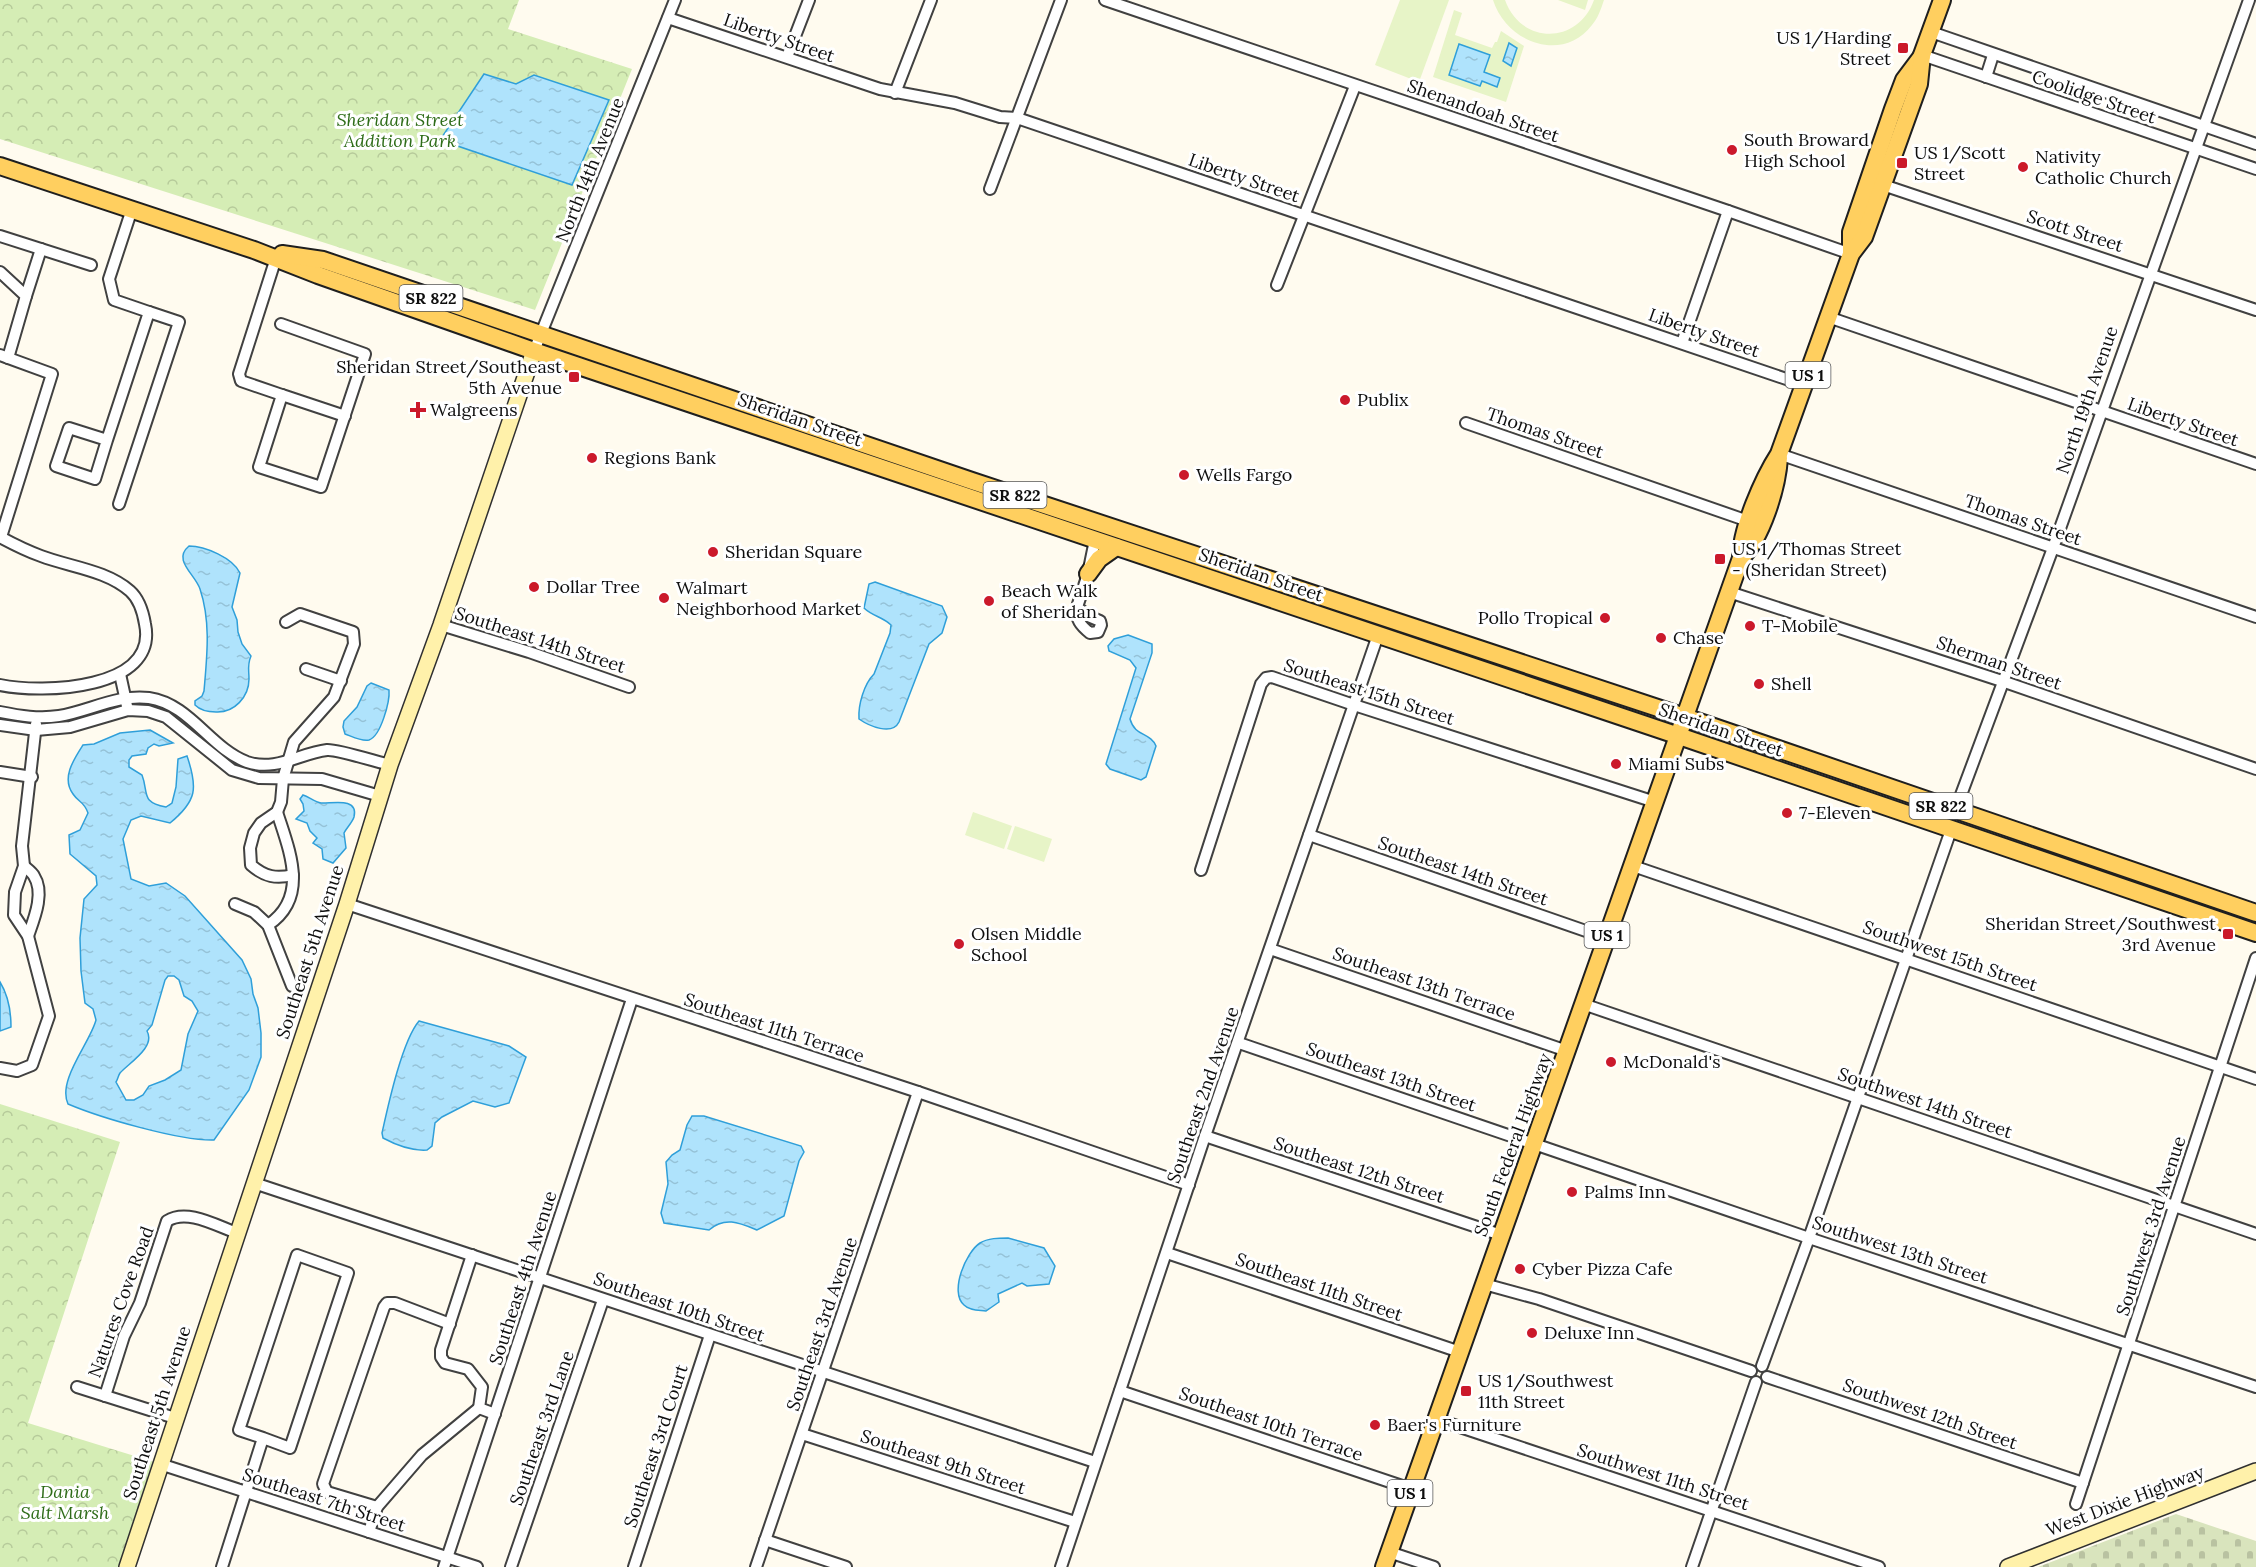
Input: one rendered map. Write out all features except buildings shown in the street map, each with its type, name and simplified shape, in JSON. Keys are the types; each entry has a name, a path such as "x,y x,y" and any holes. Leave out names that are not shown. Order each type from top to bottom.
{"main road":[{"name":"US 1","path":"1679,736 1741,558 1741,543 1748,521 1766,475 1779,454 1851,254 1864,237 1919,84 1922,55 1942,0"},
{"name":"US 1","path":"1851,254 1851,232 1893,109 1904,80 1922,55"},
{"name":"Sheridan Street","path":"0,166 254,250 328,279 537,343 687,382 947,472 1685,717 2256,914"},
{"name":"Sheridan Street","path":"254,250 323,260 706,409 1679,736 2256,933"},
{"path":"706,409 723,405 810,435 820,435 826,431"},
{"path":"815,446 828,442 926,473 947,472"},
{"name":"US 1","path":"1741,558 1753,547 1778,474 1779,454"},
{"path":"958,495 989,499 1062,524 1072,522 1080,516"},
{"path":"1095,540 1107,536 1123,537 1196,562 1217,562"},
{"path":"1088,574 1099,560 1116,547"},
{"name":"South Federal Highway","path":"1386,1559 1679,736"},
{"path":"1865,800 1892,802 1942,818 1949,817 1955,811"},
{"path":"1951,830 1962,825 1974,825 2026,843 2043,842"},
{"path":"2188,910 2202,907 2256,926"}],"street":[{"name":"North 14th Avenue","path":"537,343 675,0"},
{"path":"787,57 809,0"},
{"path":"895,93 931,0"},
{"path":"990,189 1061,0"},
{"name":"Shenandoah Street","path":"1105,0 1851,254"},
{"path":"2248,0 2256,3"},
{"name":"North 19th Avenue","path":"1955,811 2053,548 2248,0"},
{"name":"Liberty Street","path":"668,18 895,93 955,103 1000,117 1017,118 1804,385"},
{"name":"Coolidge Street","path":"1930,32 2256,144"},
{"name":"Coolidge Street","path":"1922,55 2256,169"},
{"path":"1986,77 1993,55"},
{"path":"1277,285 1355,86"},
{"name":"Scott Street","path":"1883,185 2256,310"},
{"path":"119,504 179,322 114,300 109,279 130,209"},
{"path":"1682,343 1728,211"},
{"path":"0,236 91,265"},
{"path":"0,685 27,690 67,688 120,674 135,662 142,652 147,631 142,610 132,592 112,579 41,556 0,537 52,374 4,357 41,249"},
{"path":"276,258 239,374 241,381 345,416"},
{"path":"0,272 26,296"},
{"path":"107,440 69,428 56,466 95,479 149,312"},
{"name":"Liberty Street","path":"1828,318 2256,464"},
{"path":"281,324 365,354 321,487 260,467 282,395"},
{"name":"Southeast 5th Avenue","path":"127,1567 347,904 390,765 441,625 537,343"},
{"name":"Thomas Street","path":"1466,423 1748,521"},
{"name":"Thomas Street","path":"1779,454 2256,617"},
{"path":"1077,609 1098,619 1100,629 1095,633 1090,633 1078,621 1077,609 1088,574 1095,540"},
{"name":"Sherman Street","path":"1729,592 2002,681 2256,769"},
{"path":"286,622 300,614 353,632 354,644 334,698 294,742 283,779 281,802 277,812 261,823 254,833 250,848 251,865 262,874 279,878 293,875"},
{"name":"Southeast 14th Street","path":"441,625 529,652 629,687"},
{"name":"Southeast 2nd Avenue","path":"1061,1567 1205,1136 1378,635"},
{"path":"306,669 341,681"},
{"path":"120,674 127,704"},
{"name":"Southeast 15th Street","path":"1201,870 1261,684 1266,678 1272,677 1655,802"},
{"path":"0,712 37,718 60,716 151,698 168,703 194,722 216,743 249,763 264,765 288,762 306,754 330,749 390,765"},
{"path":"0,725 36,730 70,726 127,704 166,717 232,770 259,778 322,779 380,796"},
{"path":"0,1068 17,1071 32,1065 49,1016 28,936 14,915 15,892 24,866 22,846 32,777 37,718"},
{"path":"0,772 32,777"},
{"path":"268,925 280,917 291,896 293,875 290,853 277,812"},
{"path":"1692,1567 1951,830"},
{"name":"Southeast 14th Street","path":"1309,835 1606,938"},
{"path":"24,866 35,876 38,894 37,908 28,936"},
{"name":"Southwest 15th Street","path":"1633,866 2256,1079"},
{"path":"235,904 254,912 268,925 292,986"},
{"name":"Southeast 11th Terrace","path":"347,904 918,1092 1189,1185"},
{"name":"Southeast 13th Terrace","path":"1270,949 1567,1051"},
{"name":"Southwest 3rd Avenue","path":"2076,1504 2256,958"},
{"name":"Southeast 4th Avenue","path":"446,1562 632,999"},
{"name":"Southwest 14th Street","path":"1583,1004 2256,1234"},
{"name":"Southeast 13th Street","path":"1239,1042 1534,1142"},
{"name":"Southeast 3rd Avenue","path":"756,1567 918,1092"},
{"name":"Southeast 12th Street","path":"1205,1136 1502,1235"},
{"name":"Southwest 13th Street","path":"1534,1142 1809,1238 2256,1387"},
{"name":"Southeast 10th Street","path":"254,1183 1095,1461"},
{"name":"Natures Cove Road","path":"105,1396 124,1336 140,1303 167,1221 184,1215 237,1233"},
{"name":"Southeast 11th Street","path":"1167,1253 1460,1352"},
{"path":"297,1255 348,1273 290,1448 263,1438 239,1430 297,1255"},
{"path":"369,1532 377,1507 422,1455 479,1408 482,1386 468,1369 445,1363 441,1357 441,1350 472,1255"},
{"name":"Southwest 12th Street","path":"1484,1284 1539,1299 2083,1483"},
{"name":"Southeast 3rd Lane","path":"511,1567 603,1300"},
{"path":"377,1507 327,1492 323,1484 384,1306 387,1303 395,1303 450,1324"},
{"name":"Southeast 3rd Court","path":"634,1567 710,1335"},
{"name":"Natures Cove Road","path":"77,1387 176,1418"},
{"name":"Southeast 10th Terrace","path":"1120,1391 1411,1489"},
{"path":"479,1408 495,1414"},
{"name":"Southwest 11th Street","path":"1436,1419 1880,1567"},
{"name":"Southeast 9th Street","path":"802,1434 1075,1522"},
{"path":"222,1567 263,1438"},
{"name":"Southeast 7th Street","path":"160,1464 369,1532 446,1562 477,1567"},
{"name":"West Dixie Highway","path":"2008,1567 2256,1471"},
{"path":"765,1540 846,1567"},
{"path":"1386,1559 1434,1567"}],"green space":[{"name":"Sheridan Street Addition Park","path":"0,0 519,0 508,29 632,69 535,310 0,139"},
{"path":"1400,0 1449,0 1419,82 1375,65"},
{"path":"1493,0 1505,0 1513,15 1523,25 1536,32 1550,34 1563,32 1576,25 1586,15 1594,0 1604,0 1594,22 1580,37 1566,43 1551,45 1536,43 1522,37 1500,15"},
{"path":"1558,0 1588,0 1585,10"},
{"path":"1454,10 1462,13 1455,35 1492,48 1501,31 1524,46 1506,102 1433,77"},
{"path":"973,812 1012,826 1004,849 965,835"},
{"path":"1015,826 1052,839 1044,862 1007,849"},
{"name":"Dania Salt Marsh","path":"0,1104 120,1142 28,1423 154,1462 119,1567 0,1567"},
{"path":"2176,1514 2256,1541 2256,1567 2038,1567"}],"water":[{"path":"1509,43 1517,48 1511,66 1503,61"},
{"path":"1459,44 1490,55 1484,72 1500,78 1497,87 1482,81 1480,86 1449,75"},
{"path":"484,74 516,84 534,75 609,100 572,185 440,140"},
{"path":"189,546 218,554 231,562 240,573 232,607 242,644 251,656 249,679 243,698 234,707 223,712 205,711 195,705 195,701 202,696 204,691 207,627 200,589 184,562 184,551"},
{"path":"875,582 942,606 947,617 942,633 929,644 899,722 896,726 886,729 874,727 859,719 862,695 874,674 891,625 864,608 869,584"},
{"path":"1128,635 1152,644 1152,653 1130,719 1135,729 1150,738 1156,746 1146,777 1141,780 1110,769 1106,764 1136,668 1130,660 1109,651 1108,646 1114,639"},
{"path":"371,683 389,690 389,695 384,718 377,732 369,740 363,740 345,734 343,727 344,721 357,707 367,686"},
{"path":"150,730 173,743 159,746 154,744 148,748 146,754 132,756 129,760 129,767 142,775 147,796 152,802 166,807 172,803 176,787 178,759 187,756 194,785 186,808 170,823 141,816 131,820 123,839 131,879 149,886 166,883 185,896 242,960 251,979 258,1008 261,1057 249,1090 214,1140 181,1137 141,1128 68,1104 66,1094 70,1073 96,1020 93,1009 85,1003 80,938 84,899 97,885 96,876 70,854 69,835 80,830 88,813 85,806 75,797 68,782 70,769 83,745 94,744 120,733","holes":["168,976 174,976 179,980 184,996 192,1001 198,1011 188,1034 181,1070 149,1086 143,1095 134,1100 126,1100 116,1082 120,1073 145,1049 149,1037 147,1031 152,1025 165,980"]},
{"path":"303,795 321,803 343,802 352,806 354,810 354,817 344,833 346,848 333,863 323,859 322,849 313,843 317,838 310,831 307,823 296,819 304,811 300,799"},
{"path":"0,982 8,1003 11,1027 0,1031"},
{"path":"419,1021 509,1046 526,1057 509,1103 495,1107 473,1101 442,1117 435,1123 432,1146 427,1150 416,1150 399,1145 383,1138 382,1133 401,1058"},
{"path":"692,1116 704,1116 801,1146 804,1152 799,1161 784,1216 757,1230 733,1222 721,1223 709,1230 664,1223 661,1213 668,1184 666,1162 680,1150"},
{"path":"1008,1238 1044,1248 1055,1266 1049,1284 1027,1286 1022,1283 998,1294 999,1302 986,1311 966,1307 958,1291 961,1272 969,1255 983,1241"}],"place":[{"name":"US 1/Harding Street","path":"1903,48"},
{"name":"South Broward High School","path":"1732,150"},
{"name":"US 1/Scott Street","path":"1902,163"},
{"name":"Nativity Catholic Church","path":"2023,167"},
{"name":"Sheridan Street/Southeast 5th Avenue","path":"574,377"},
{"name":"Publix","path":"1345,400"},
{"name":"Walgreens","path":"418,410"},
{"name":"Regions Bank","path":"592,458"},
{"name":"Wells Fargo","path":"1184,475"},
{"name":"Sheridan Square","path":"713,552"},
{"name":"US 1/Thomas Street - (Sheridan Street)","path":"1720,559"},
{"name":"Dollar Tree","path":"534,587"},
{"name":"Walmart Neighborhood Market","path":"664,598"},
{"name":"Beach Walk of Sheridan","path":"989,601"},
{"name":"Pollo Tropical","path":"1605,618"},
{"name":"T-Mobile","path":"1750,626"},
{"name":"Chase","path":"1661,638"},
{"name":"Shell","path":"1759,684"},
{"name":"Miami Subs","path":"1616,764"},
{"name":"7-Eleven","path":"1787,813"},
{"name":"Sheridan Street/Southwest 3rd Avenue","path":"2228,934"},
{"name":"Olsen Middle School","path":"959,944"},
{"name":"McDonald's","path":"1611,1062"},
{"name":"Palms Inn","path":"1572,1192"},
{"name":"Cyber Pizza Cafe","path":"1520,1269"},
{"name":"Deluxe Inn","path":"1532,1333"},
{"name":"US 1/Southwest 11th Street","path":"1466,1391"},
{"name":"Baer's Furniture","path":"1375,1425"}]}
